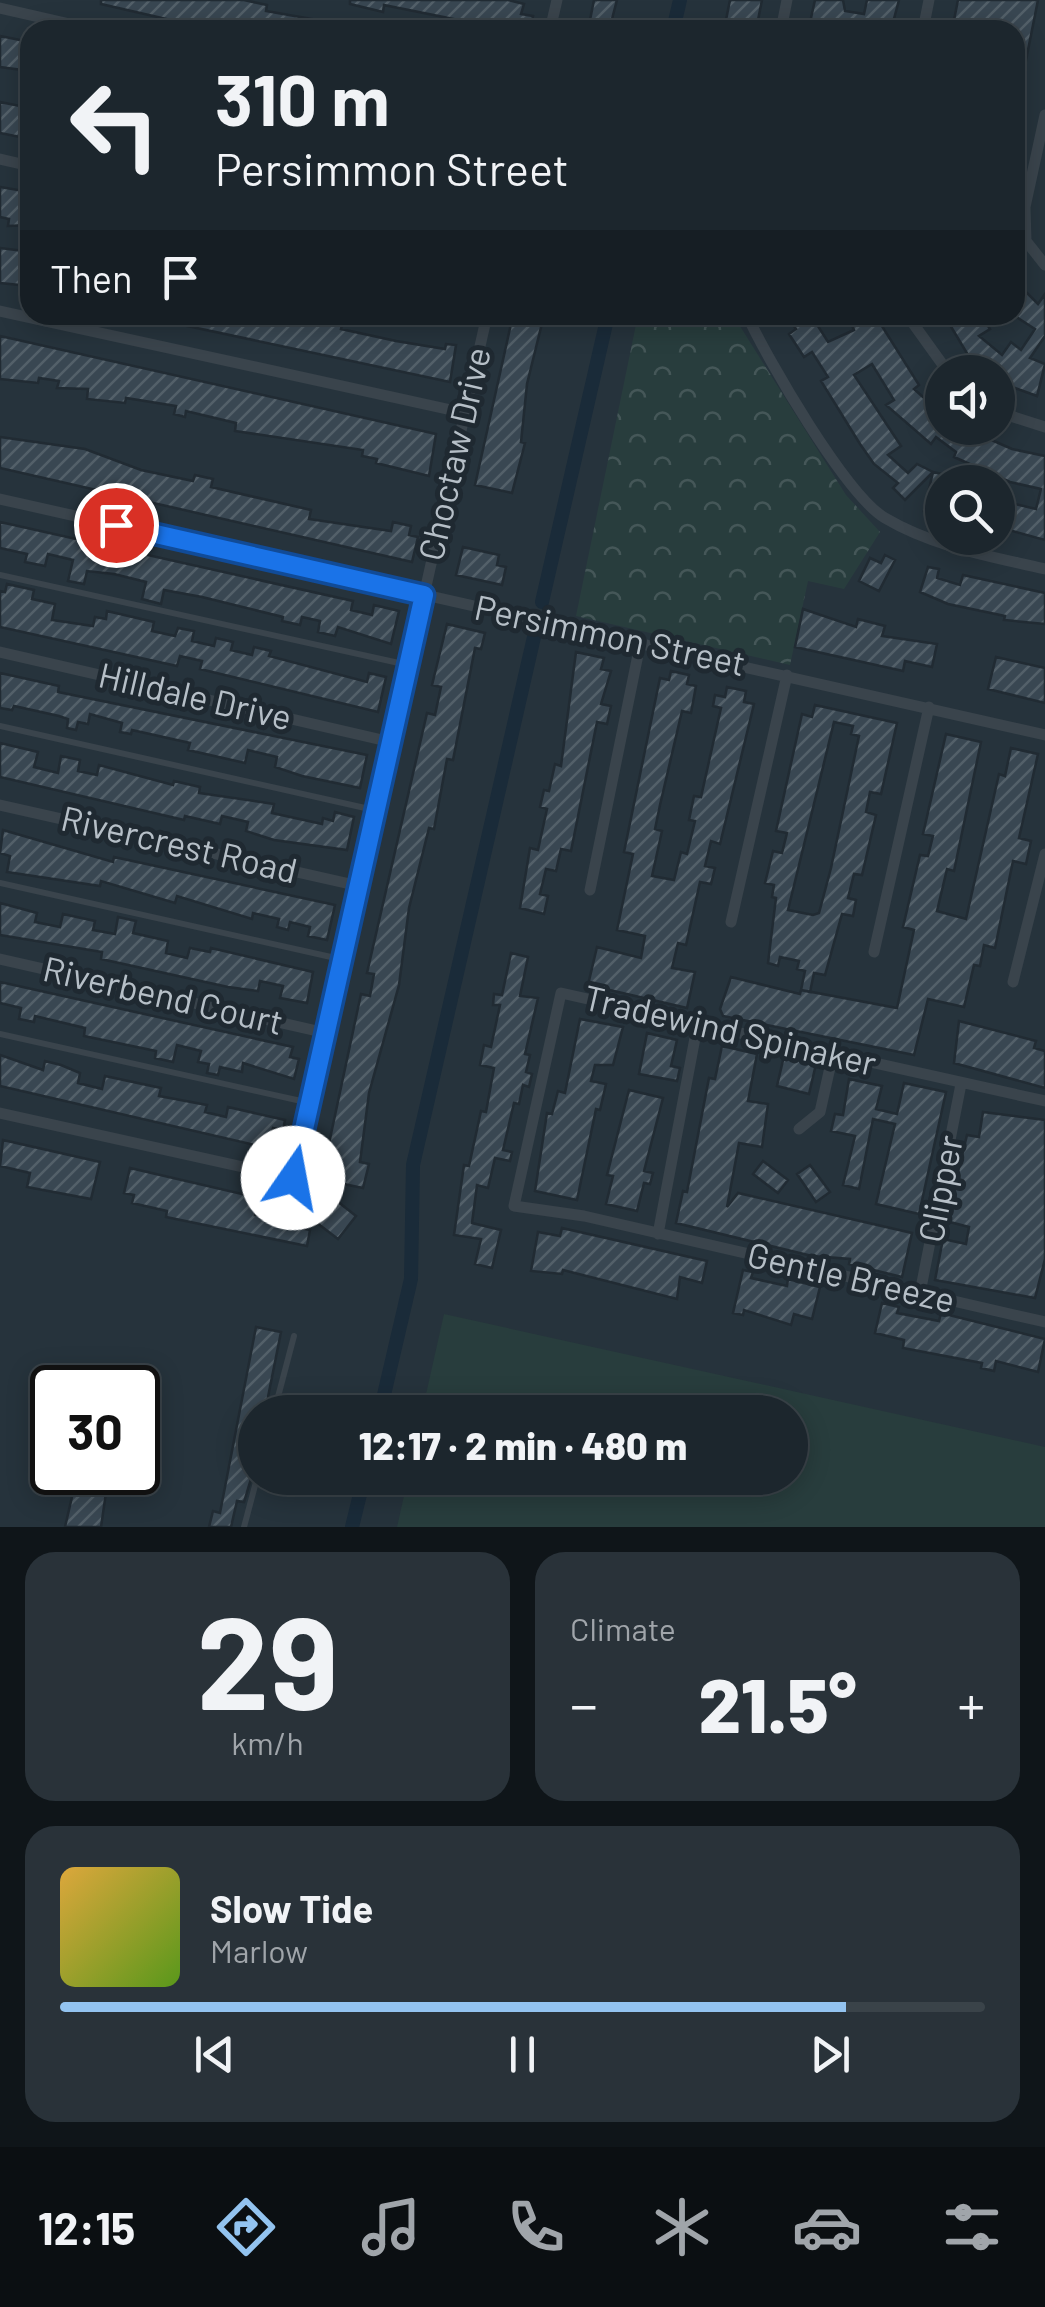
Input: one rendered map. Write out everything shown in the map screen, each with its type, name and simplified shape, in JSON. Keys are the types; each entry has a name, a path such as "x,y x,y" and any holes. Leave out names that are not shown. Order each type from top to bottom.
{"street":[{"path":"0,8 52,20"},
{"path":"1045,115 1025,207 1026,241 1045,265"},
{"path":"63,325 465,414"},
{"name":"Choctaw Drive","path":"0,1112 293,1178 485,325"},
{"path":"753,325 845,476 880,516 930,541 1045,570"},
{"path":"914,325 936,355"},
{"path":"1015,418 1045,428"},
{"name":"Persimmon Street","path":"0,499 641,640 1045,735"},
{"path":"590,890 641,640"},
{"name":"Hilldale Drive","path":"0,652 391,742"},
{"path":"731,922 786,675"},
{"path":"874,952 929,707"},
{"name":"Rivercrest Road","path":"0,805 359,886"},
{"path":"1013,982 1045,854"},
{"name":"Riverbend Court","path":"0,959 326,1033"},
{"name":"Tradewind Spinaker","path":"658,1234 584,1216 514,1206 561,993 1045,1101"},
{"path":"658,1234 698,1022"},
{"path":"799,1129 820,1112 833,1054"},
{"name":"Clipper","path":"920,1293 961,1084"},
{"name":"Gentle Breeze","path":"658,1234 1045,1322"}],"lane":[{"path":"0,576 410,665"},
{"path":"0,726 376,810"},
{"path":"0,883 342,960"},
{"path":"0,1034 310,1103"},
{"path":"278,1395 294,1336"},
{"path":"244,1527 252,1495"}],"green space":[{"path":"636,325 739,325 846,495 880,532 844,589 808,581 790,665 576,616"},
{"path":"444,1314 1045,1447 1045,1527 397,1527 404,1495 808,1495 808,1395 426,1395"}],"building":[{"path":"101,0 244,0 267,5 266,11 317,20 171,20 101,4"},
{"path":"350,0 508,0 524,4 521,14 533,16 532,20 458,20 384,5 383,12 350,4"},
{"path":"594,0 617,0 612,19 617,20 590,20"},
{"path":"730,0 762,0 758,20 726,20"},
{"path":"815,0 843,0 845,11 864,14 867,0 899,0 894,20 811,20"},
{"path":"958,0 1038,0 1025,65 1025,20 954,20"},
{"path":"0,36 20,40 20,70 0,67"},
{"path":"0,102 20,106 20,137 0,133"},
{"path":"0,187 20,190 20,225 8,226 9,219 0,217"},
{"path":"0,248 20,250 20,285 0,283"},
{"path":"1025,291 1038,304 1045,294 1045,336 1030,358 1045,364 1037,396 1015,388 1015,355 1002,355 1011,342 1021,350 1035,329 1025,322"},
{"path":"183,325 342,325 341,329 396,341 445,349 446,344 456,345 450,382"},
{"path":"511,325 542,325 527,384 521,442 525,443 512,493 475,485"},
{"path":"793,325 817,325 828,342 854,330 852,325 881,325 919,385 914,389 925,399 925,439 886,405 894,400 872,364 854,375 901,446 888,455 908,473 917,464 925,468 925,480 905,500 893,488 898,483 874,464 860,444 821,381 828,377 812,352 804,357 789,334 796,329"},
{"path":"950,325 987,325 990,329 979,336 1002,355 968,355"},
{"path":"0,336 436,434 429,476 376,463 377,459 362,456 363,450 235,431 236,423 186,411 185,417 174,414 176,406 126,398 125,403 87,399 88,389 57,388 59,381 0,379"},
{"path":"0,437 85,449 141,470 193,481 195,475 213,479 211,487 311,510 309,519 391,531 393,522 411,526 409,535 418,537 412,562 0,468"},
{"path":"947,445 1003,445 1045,456 1045,540 1015,532 1015,504 1036,509 1041,489 1015,483 1015,465 972,465 954,457 956,452"},
{"path":"0,522 353,601 351,610 372,615 374,605 399,611 391,644 338,627 335,636 318,632 320,621 302,617 300,625 282,621 283,617 164,590 161,604 142,599 146,582 114,574 87,571 84,584 68,581 73,560 48,554 45,566 25,562 27,554 0,548"},
{"path":"463,547 499,555 497,565 506,567 502,585 456,575"},
{"path":"885,555 895,560 879,591 859,581 870,558 881,563"},
{"path":"928,567 939,569 937,578 960,585 963,575 1045,593 1045,624 1004,620 1005,616 948,604 920,592"},
{"path":"7,584 34,590 32,599 55,604 52,620 93,626 95,617 106,619 107,611 154,622 152,631 175,636 178,628 194,631 192,641 214,646 216,638 233,642 231,650 252,655 254,647 271,651 269,656 367,682 369,673 386,677 378,712 200,669 202,661 180,656 177,666 0,627 0,591 5,592"},
{"path":"803,609 856,627 858,619 885,626 882,636 937,644 932,667 905,661 903,671 795,647"},
{"path":"447,624 485,633 481,649 475,648 453,760 447,759 434,829 429,828 409,908 399,985 369,1093 360,1162 369,1164 363,1188 329,1181 336,1150 328,1148 361,994 370,996 374,974 367,973 427,713 435,715 441,687 432,685"},
{"path":"576,652 604,658 601,669 611,671 601,704 611,706 607,724 597,722 571,851 561,849 556,871 546,869 540,894 548,896 544,914 520,908 530,848 538,850 547,809 540,807 544,790 549,791 555,764 561,766"},
{"path":"996,657 1045,668 1045,703 988,689"},
{"path":"671,671 689,675 687,684 696,686 691,713 682,711 660,805 655,829 662,831 652,876 674,880 681,852 687,854 695,821 689,820 694,796 701,797 721,708 713,706 715,695 725,697 727,687 746,691 744,702 754,704 720,844 711,841 705,866 715,868 711,884 700,882 686,945 678,943 672,968 695,972 687,1008 588,985 597,947 641,958 645,936 617,930 633,854 624,852 660,678 669,680"},
{"path":"0,673 59,686 58,692 367,755 360,788 275,767 277,757 248,750 245,763 188,750 190,743 132,730 131,734 120,732 122,723 90,714 88,724 78,722 76,730 67,728 68,719 59,716 14,706 12,710 0,708"},
{"path":"815,705 897,723 881,794 870,792 866,812 876,815 862,875 854,874 848,898 856,900 853,916 842,914 825,975 814,973 810,992 801,990 805,971 797,969 799,961 780,957 778,966 768,963 776,898 772,897 774,885 765,883 773,851 782,853 787,833 776,831 802,714 812,717","holes":["834,722 853,726 851,734 859,736 819,913 788,910"]},
{"path":"946,734 981,742 954,871 947,869 937,911 966,919 999,774 1005,776 1011,748 1038,754 1019,838 1031,841 1026,864 1013,861 995,948 984,945 980,966 974,965 964,1007 928,999 914,1055 723,1016 720,1009 731,977 800,994 801,990 897,1008 914,930 903,927 920,855 928,856 933,836 923,834"},
{"path":"0,743 38,752 34,767 58,773 61,756 80,760 78,771 97,775 99,765 173,785 174,781 200,787 199,793 274,804 272,813 322,824 323,818 333,821 335,812 354,817 347,850 274,840 246,831 248,822 222,816 220,824 185,816 184,820 0,777"},
{"path":"3,830 113,862 114,857 335,905 327,940 308,936 310,927 290,922 288,930 277,927 279,919 253,913 252,919 177,896 175,903 101,881 100,886 7,872 10,856 0,853"},
{"path":"0,903 37,913 35,922 60,927 63,914 95,921 93,930 115,934 118,917 136,921 133,933 168,941 166,953 187,958 190,948 210,952 211,948 313,972 307,1003 280,998 283,986 260,981 258,991 228,987 101,959 102,952 0,935"},
{"path":"511,953 528,957 520,996 538,998 525,1054 530,1055 526,1072 532,1074 529,1087 523,1085 519,1104 514,1103 503,1150 512,1152 510,1161 495,1158 488,1188 477,1185 472,1223 501,1230 492,1268 475,1264 481,1239 454,1235 464,1165 469,1166 481,1111 486,1112 494,1068 480,1065 484,1045 491,1047 500,1005 493,1005 494,994 502,995"},
{"path":"0,982 293,1047 290,1057 299,1059 294,1079 243,1063 242,1072 220,1067 218,1075 207,1073 209,1064 198,1062 201,1051 177,1045 173,1062 155,1058 156,1051 84,1036 85,1028 35,1016 34,1022 19,1019 21,1008 0,1003"},
{"path":"580,1019 623,1027 613,1065 595,1065 591,1081 606,1084 600,1110 596,1109 577,1200 535,1191 547,1113 552,1114 558,1091 565,1093"},
{"path":"959,1021 1036,1041 1034,1048 1045,1051 1045,1088 954,1063"},
{"path":"647,1033 677,1040 671,1066 680,1068 677,1081 639,1074"},
{"path":"722,1046 757,1054 748,1101 768,1104 762,1147 739,1143 727,1207 738,1193 912,1233 902,1277 849,1264 850,1259 812,1256 676,1223 683,1191 687,1192 709,1078 715,1079"},
{"path":"0,1055 43,1070 45,1061 61,1065 80,1073 78,1083 102,1089 105,1076 161,1088 159,1096 207,1105 205,1112 226,1117 228,1107 285,1120 283,1130 273,1128 268,1148 0,1086"},
{"path":"784,1056 816,1064 809,1094 777,1086"},
{"path":"849,1079 882,1086 876,1109 897,1114 904,1083 946,1092 919,1214 876,1204 895,1124 873,1119 859,1189 843,1185 855,1136 831,1131 835,1114 843,1115"},
{"path":"629,1090 663,1098 644,1171 653,1173 650,1184 644,1183 637,1211 606,1204 613,1176 607,1175"},
{"path":"983,1112 1045,1120 1045,1259 1035,1298 935,1280 943,1239 966,1244 969,1227 946,1221 967,1135 979,1137"},
{"path":"3,1140 100,1162 91,1199 27,1187 30,1173 0,1166"},
{"path":"763,1161 788,1180 778,1193 753,1174"},
{"path":"810,1165 830,1192 816,1202 797,1174"},
{"path":"130,1168 259,1198 255,1215 294,1217 292,1226 310,1230 307,1246 166,1217 167,1211 132,1203 134,1195 124,1193"},
{"path":"328,1194 356,1216 338,1239 317,1223 323,1215 316,1210"},
{"path":"562,1228 707,1261 702,1283 680,1277 677,1299 563,1270 562,1274 531,1271 538,1232 560,1236"},
{"path":"743,1270 753,1272 751,1278 787,1286 788,1279 820,1287 812,1319 794,1314 791,1325 744,1310 743,1315 733,1313"},
{"path":"882,1303 899,1307 897,1313 939,1321 941,1313 1045,1339 1038,1372 996,1361 994,1371 981,1368 982,1363 903,1348 904,1340 875,1333"},
{"path":"256,1327 281,1332 268,1395 243,1395"},
{"path":"238,1420 238,1495 246,1495 244,1502 237,1501 231,1527 209,1527 213,1511 220,1513"},
{"path":"72,1495 106,1495 101,1527 65,1527"}],"waterway":[{"path":"675,20 680,0"},
{"path":"542,602 606,325"},
{"path":"384,1395 411,1279 413,1165 534,637"},
{"path":"352,1527 360,1495"}],"route":[{"path":"116,525 424,595 293,1178"}]}
